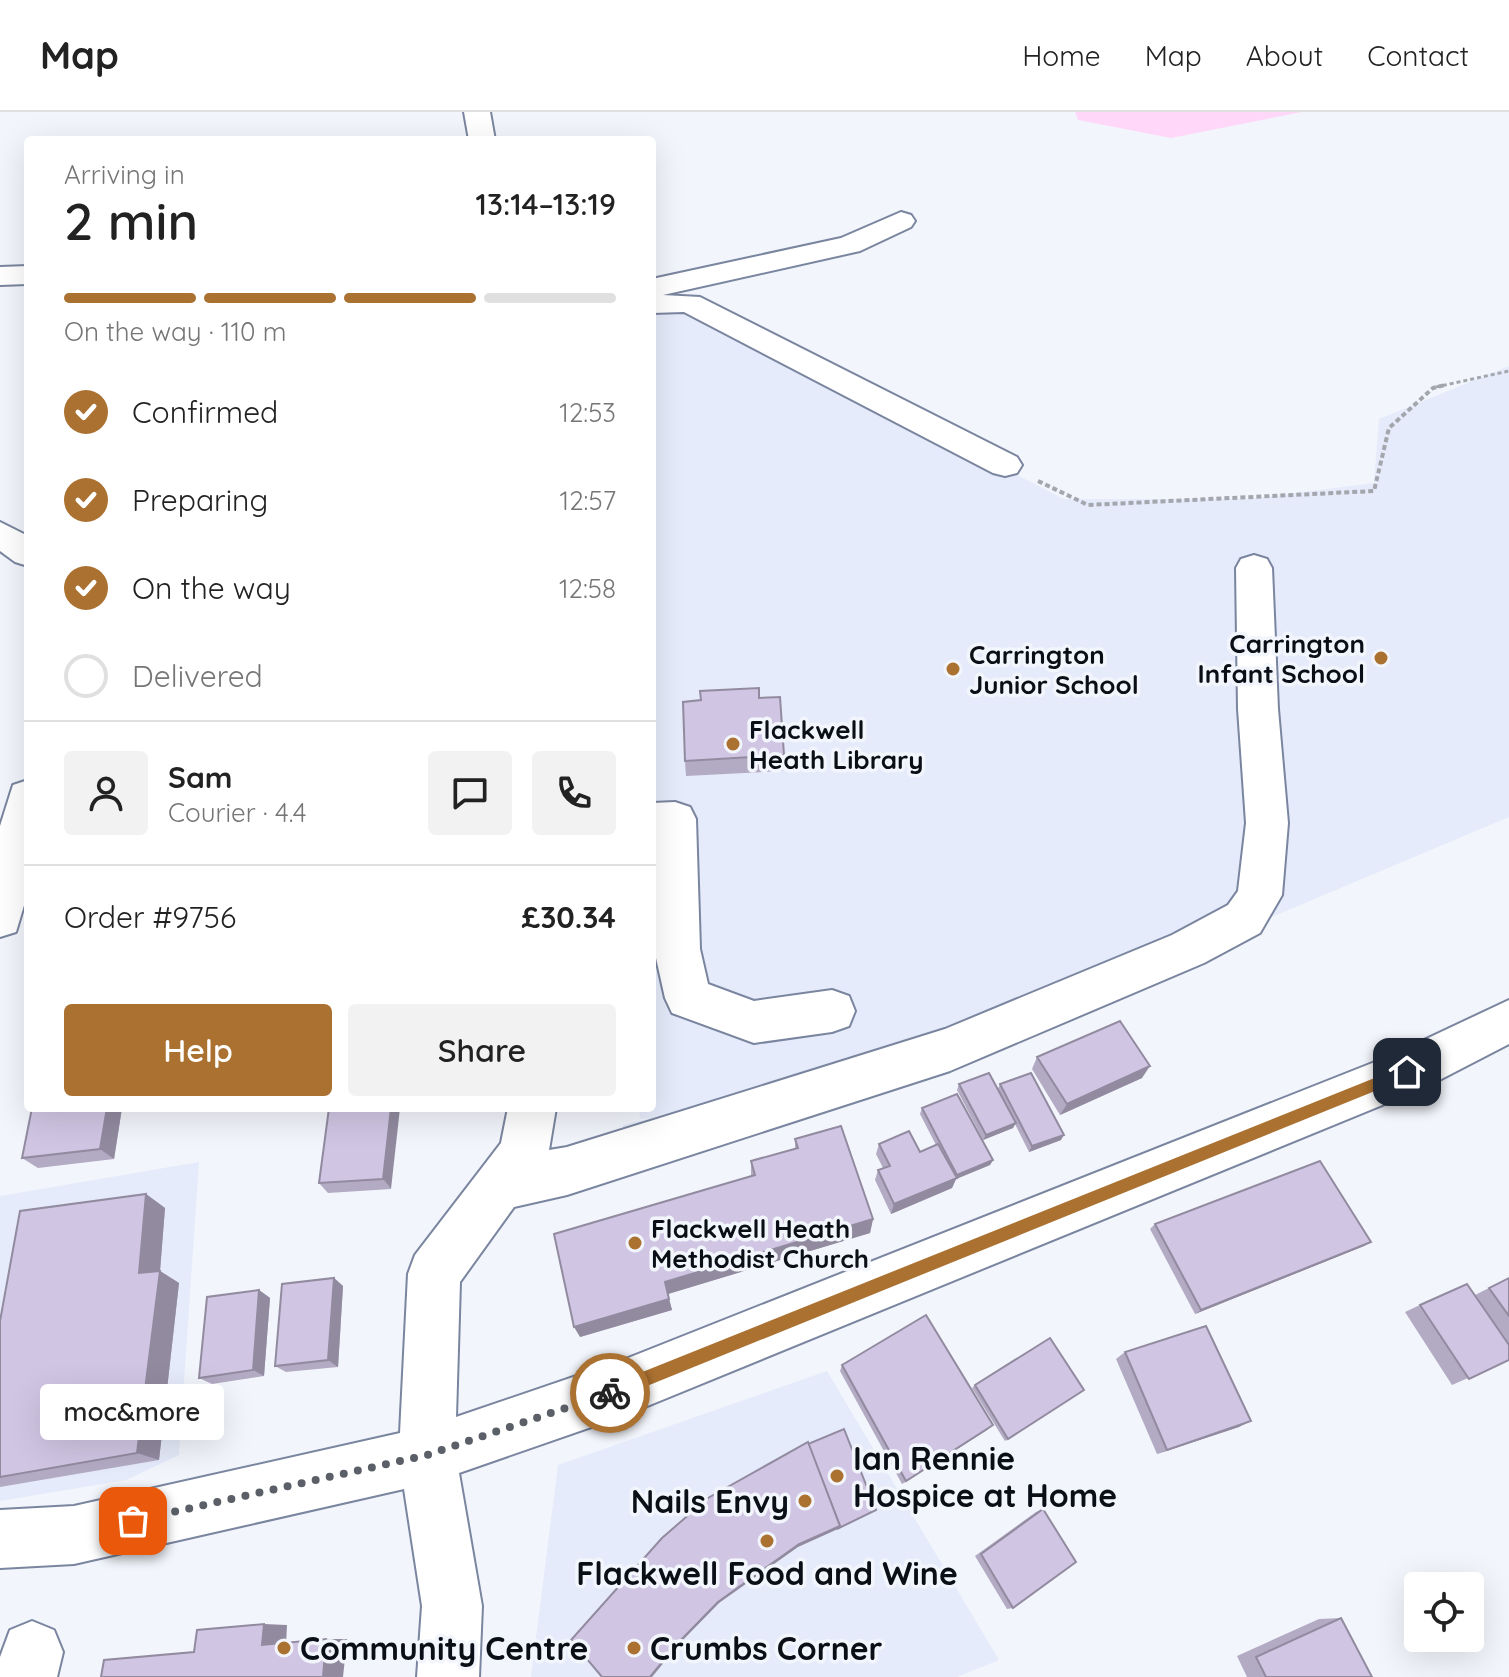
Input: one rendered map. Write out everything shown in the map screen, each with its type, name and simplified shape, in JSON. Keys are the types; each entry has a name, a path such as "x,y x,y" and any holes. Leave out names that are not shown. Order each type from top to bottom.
{"street":[{"path":"477,112 481,136"},
{"path":"656,287 850,245 901,221"},
{"path":"0,276 24,275"},
{"path":"656,304 689,303 1005,465"},
{"path":"0,534 24,550"},
{"path":"500,1186 567,1171 950,1049 1188,949 1244,919 1260,895 1267,823 1258,709 1254,568"},
{"path":"2,905 24,814"},
{"path":"656,820 675,819 677,949 688,998 754,1022 832,1011"},
{"path":"0,1539 74,1535 427,1455 623,1388 1407,1072 1509,1021"},
{"path":"448,1677 452,1606 427,1455 434,1274 524,1153 531,1112"}],"path":[{"path":"1005,465 1088,505 1374,491 1389,428 1433,388 1509,371"}],"shaded area":[{"path":"1075,112 1302,112 1171,138 1078,120"},
{"name":"Carrington Junior School","path":"669,305 769,349 1064,499 1249,499 1374,483 1379,419 1509,366 1509,817 781,1124 621,1163 623,1125 651,1118 640,1119 639,1112 656,1112 656,307"},
{"path":"199,1162 179,1455 126,1480 0,1501 0,1196"},
{"path":"827,1371 999,1660 957,1677 531,1677 558,1465"}],"building":[{"name":"Flackwell Heath Library","path":"759,688 759,698 780,697 784,755 685,761 683,702 701,700 700,691"},
{"path":"1120,1021 1150,1066 1067,1104 1037,1057"},
{"path":"989,1073 1016,1123 986,1135 959,1084"},
{"path":"1031,1073 1064,1135 1032,1146 1000,1084"},
{"path":"957,1094 993,1160 957,1175 922,1108"},
{"path":"31,1112 106,1112 100,1149 22,1158"},
{"path":"328,1112 391,1112 383,1179 319,1183"},
{"path":"841,1126 873,1219 665,1282 669,1299 574,1327 554,1234 755,1175 751,1161 798,1148 795,1139"},
{"path":"909,1131 920,1152 938,1144 957,1178 894,1204 878,1170 890,1166 879,1144"},
{"path":"1320,1161 1371,1242 1201,1310 1155,1224"},
{"path":"146,1194 139,1273 160,1271 137,1453 0,1477 0,1321 20,1211"},
{"path":"334,1278 328,1360 275,1366 282,1284"},
{"path":"1509,1278 1509,1316 1489,1288"},
{"path":"1467,1284 1509,1345 1509,1360 1469,1379 1420,1305"},
{"path":"259,1290 253,1370 199,1378 207,1297"},
{"path":"926,1315 993,1425 906,1481 842,1365"},
{"path":"1206,1326 1251,1421 1167,1450 1125,1352"},
{"path":"1050,1338 1084,1390 1008,1439 975,1385"},
{"path":"844,1429 876,1510 839,1528 808,1444"},
{"path":"808,1442 840,1526 799,1544 718,1602 650,1677 602,1677 571,1640 662,1538 708,1498"},
{"path":"1043,1509 1076,1562 1013,1608 981,1554"},
{"path":"1341,1618 1372,1677 1266,1677 1256,1657"},
{"name":"Community Centre","path":"264,1624 262,1645 326,1639 323,1677 101,1677 104,1660 194,1652 197,1630"}],"way so far":[{"path":"133,1521 427,1455 610,1393"}],"place":[{"name":"Carrington Infant School","path":"1381,658"},
{"name":"Carrington Junior School","path":"953,669"},
{"name":"Flackwell Heath Library","path":"733,744"},
{"name":"Flackwell Heath Methodist Church","path":"635,1243"},
{"name":"Ian Rennie Hospice at Home","path":"837,1476"},
{"name":"Nails Envy","path":"805,1501"},
{"name":"moc&more","path":"133,1521"},
{"name":"Flackwell Food and Wine","path":"767,1541"},
{"name":"Community Centre","path":"284,1648"},
{"name":"Crumbs Corner","path":"634,1648"}],"route":[{"path":"610,1393 1407,1072"}]}
